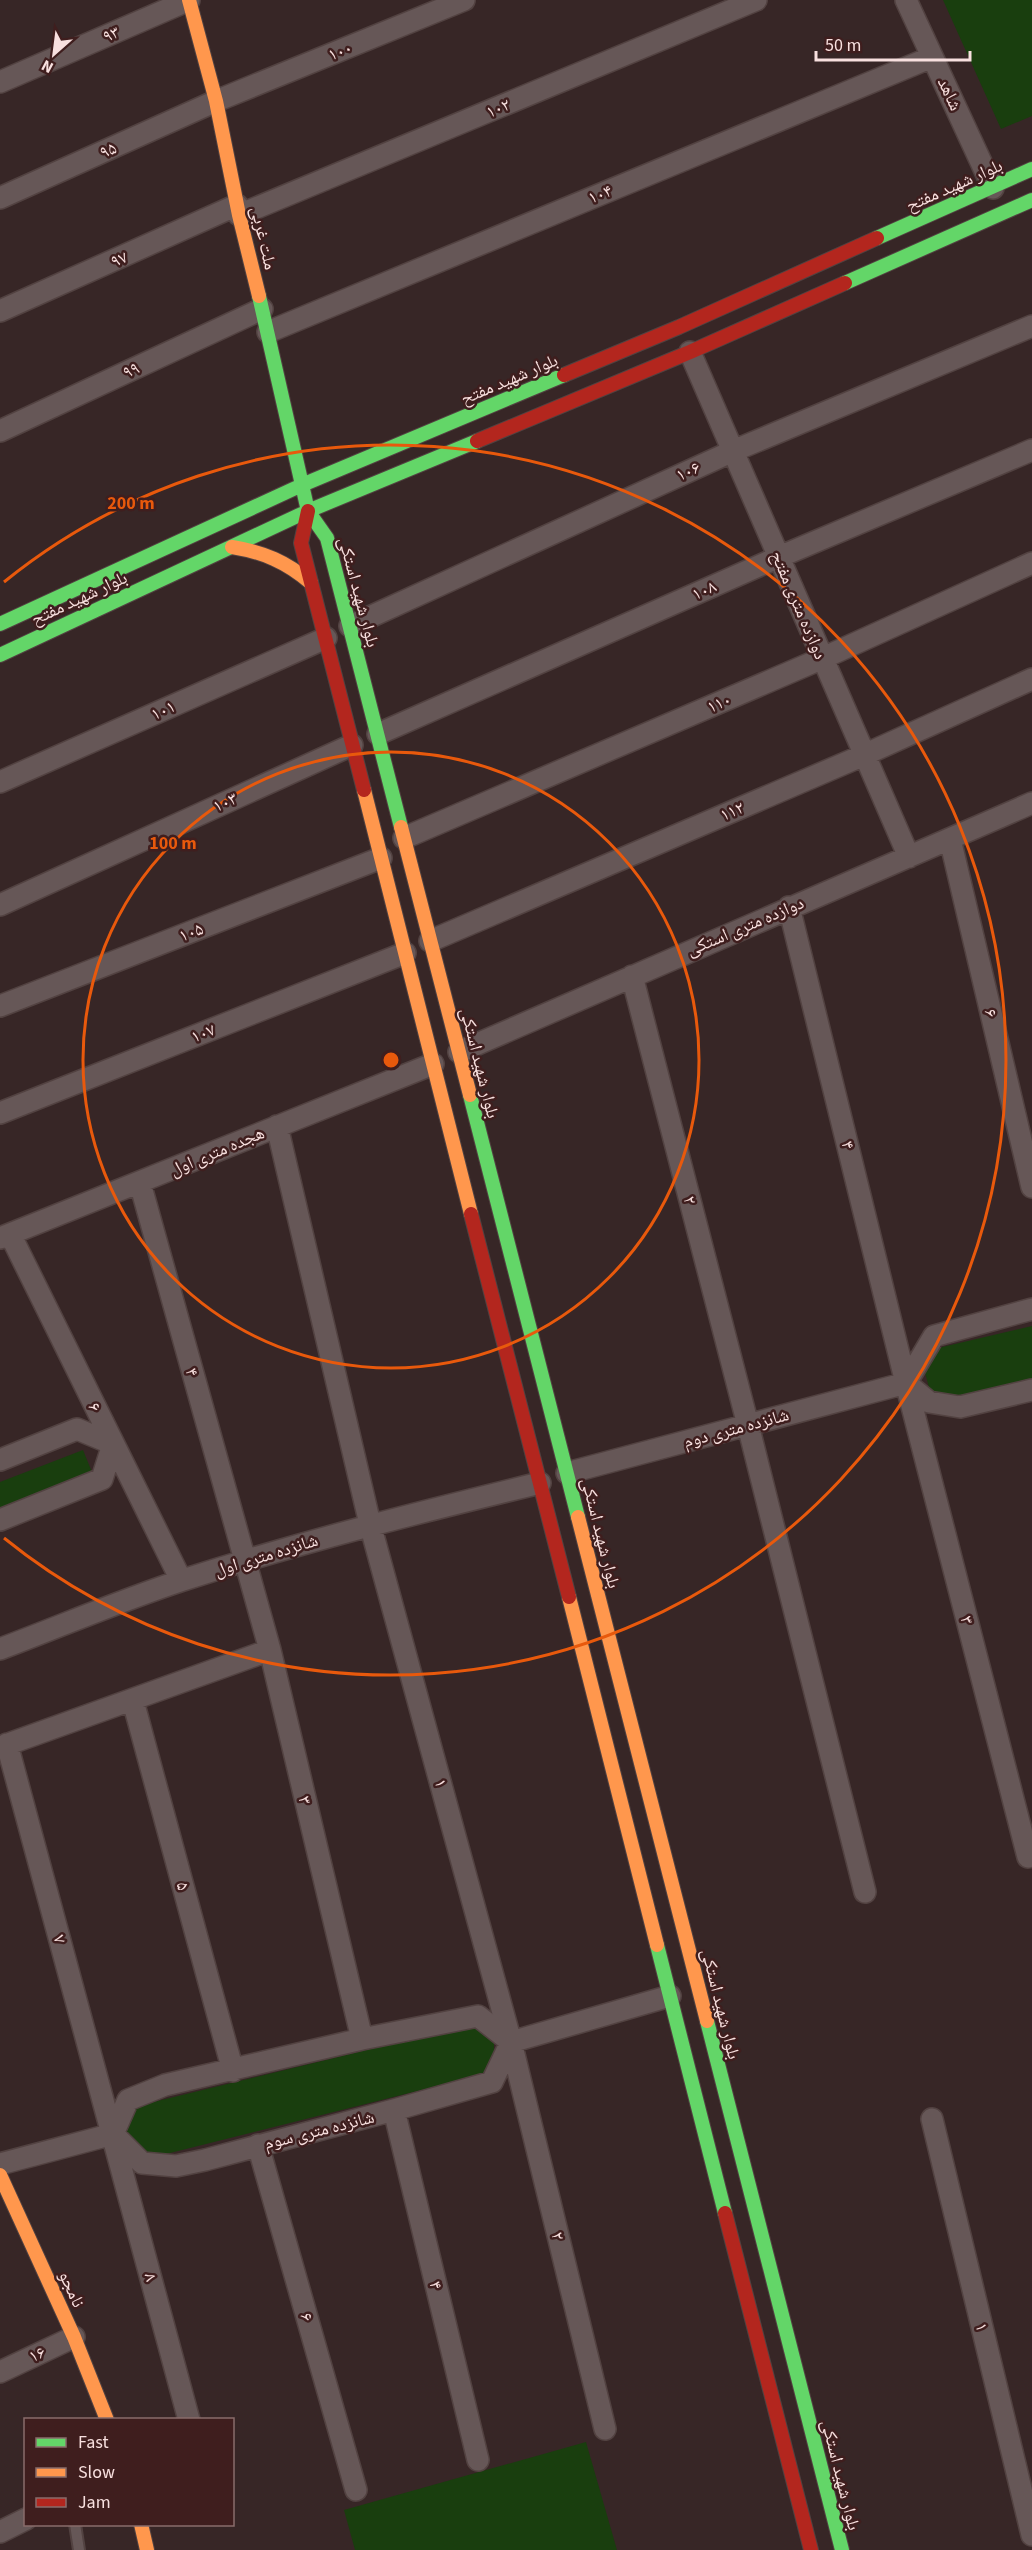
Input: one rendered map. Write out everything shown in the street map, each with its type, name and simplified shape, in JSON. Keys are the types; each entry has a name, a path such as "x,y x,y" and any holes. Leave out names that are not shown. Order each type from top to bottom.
{"main road":[{"name":"ملت غربی","path":"189,0 216,101 238,210 308,511"},
{"name":"بلوار شهید مفتح","path":"0,624 302,485 679,327 1032,169"},
{"name":"بلوار شهید مفتح","path":"0,655 308,511 690,352 1032,200"},
{"path":"798,274 811,299"},
{"name":"بلوار شهید استکی","path":"308,511 301,543 540,1483 594,1638 842,2550"},
{"name":"بلوار شهید استکی","path":"308,511 327,538 567,1473 594,1638 670,1996 811,2550"},
{"path":"232,547 263,551 300,572 311,583"},
{"name":"نامجو","path":"0,2175 74,2337 106,2418"},
{"path":"141,2526 147,2550"}],"street":[{"name":"۹۳","path":"0,82 189,0"},
{"name":"۱۰۰","path":"216,101 464,0"},
{"name":"۱۰۲","path":"238,210 756,0"},
{"name":"شاهد","path":"906,0 993,188"},
{"name":"۱۰۴","path":"268,332 932,57"},
{"name":"۹۵","path":"0,198 216,101"},
{"name":"۹۷","path":"0,311 238,210"},
{"name":"۹۹","path":"0,430 262,309"},
{"name":"۱۰۶","path":"350,626 733,451 1032,326"},
{"name":"دوازده متری مفتح","path":"690,352 909,857"},
{"name":"۱۰۸","path":"378,734 779,557 1032,450"},
{"name":"۱۱۰","path":"404,838 823,658 1032,563"},
{"name":"۱۰۱","path":"0,782 326,638"},
{"name":"۱۱۲","path":"430,940 864,755 1032,679"},
{"name":"۱۰۳","path":"0,905 352,745"},
{"name":"دوازده متری استکی","path":"459,1052 1032,803"},
{"name":"۶","path":"950,839 1032,1188"},
{"name":"۱۰۵","path":"0,1005 381,858"},
{"name":"۴","path":"789,907 906,1383"},
{"name":"۱۰۷","path":"0,1113 405,953"},
{"name":"۲","path":"632,976 748,1425"},
{"name":"هجده متری اول","path":"5,1236 433,1064"},
{"path":"277,1126 370,1524"},
{"name":"۴","path":"140,1183 243,1561"},
{"name":"۶","path":"5,1236 181,1580"},
{"path":"1032,1309 934,1336 906,1383 929,1402 960,1407 1032,1390"},
{"name":"شانزده متری دوم","path":"567,1473 906,1383"},
{"name":"۳","path":"906,1383 1028,1857"},
{"path":"748,1425 864,1892"},
{"path":"0,1460 77,1429 113,1444 102,1479 0,1520"},
{"name":"شانزده متری اول","path":"0,1648 181,1580 243,1561 370,1524 540,1483"},
{"name":"۱","path":"370,1524 511,2042"},
{"name":"۳","path":"243,1561 270,1650 362,2039"},
{"path":"4,1746 270,1650"},
{"name":"۵","path":"133,1701 233,2071"},
{"name":"۷","path":"4,1746 113,2134"},
{"path":"0,2164 113,2134 128,2100 165,2085 233,2071 362,2039 478,2016 511,2042 670,1996"},
{"name":"۲","path":"511,2042 605,2429"},
{"name":"شانزده متری سوم","path":"113,2134 142,2163 176,2166 394,2110 492,2082 511,2042"},
{"name":"۴","path":"394,2110 478,2460"},
{"name":"۱","path":"932,2119 1032,2535"},
{"name":"۸","path":"113,2134 188,2418"},
{"name":"۶","path":"258,2145 356,2490"},
{"name":"۱۶","path":"0,2372 74,2337"},
{"path":"0,2532 24,2520"}],"lane":[{"path":"75,2526 79,2550"}],"green space":[{"path":"943,0 1032,0 1032,116 1001,129"},
{"path":"1032,1326 1032,1390 940,1403 930,1391 924,1369 938,1348"},
{"path":"83,1450 94,1477 0,1514 0,1482"},
{"path":"474,2024 494,2038 494,2062 485,2074 158,2156 124,2145 127,2118 137,2106"},
{"path":"586,2442 617,2550 355,2550 344,2510"}],"traffic: fast":[{"path":"877,238 1032,169"},
{"path":"845,283 1032,200"},
{"path":"259,296 308,511 327,538 401,827"},
{"path":"0,624 302,485 564,375"},
{"path":"0,655 308,511 477,441"},
{"path":"470,1095 578,1517"},
{"path":"657,1945 725,2213"},
{"path":"707,2021 842,2550"}],"traffic: slow":[{"path":"189,0 216,101 239,215 259,296"},
{"path":"232,547 274,559 293,569 311,583"},
{"path":"364,790 471,1214"},
{"path":"401,827 470,1095"},
{"path":"578,1517 707,2021"},
{"path":"569,1597 657,1945"},
{"path":"0,2175 74,2337 106,2418"},
{"path":"141,2526 147,2550"}],"traffic: jam":[{"path":"564,375 679,327 877,238"},
{"path":"477,441 690,352 845,283"},
{"path":"308,511 301,543 364,790"},
{"path":"471,1214 569,1597"},
{"path":"725,2213 811,2550"}]}
